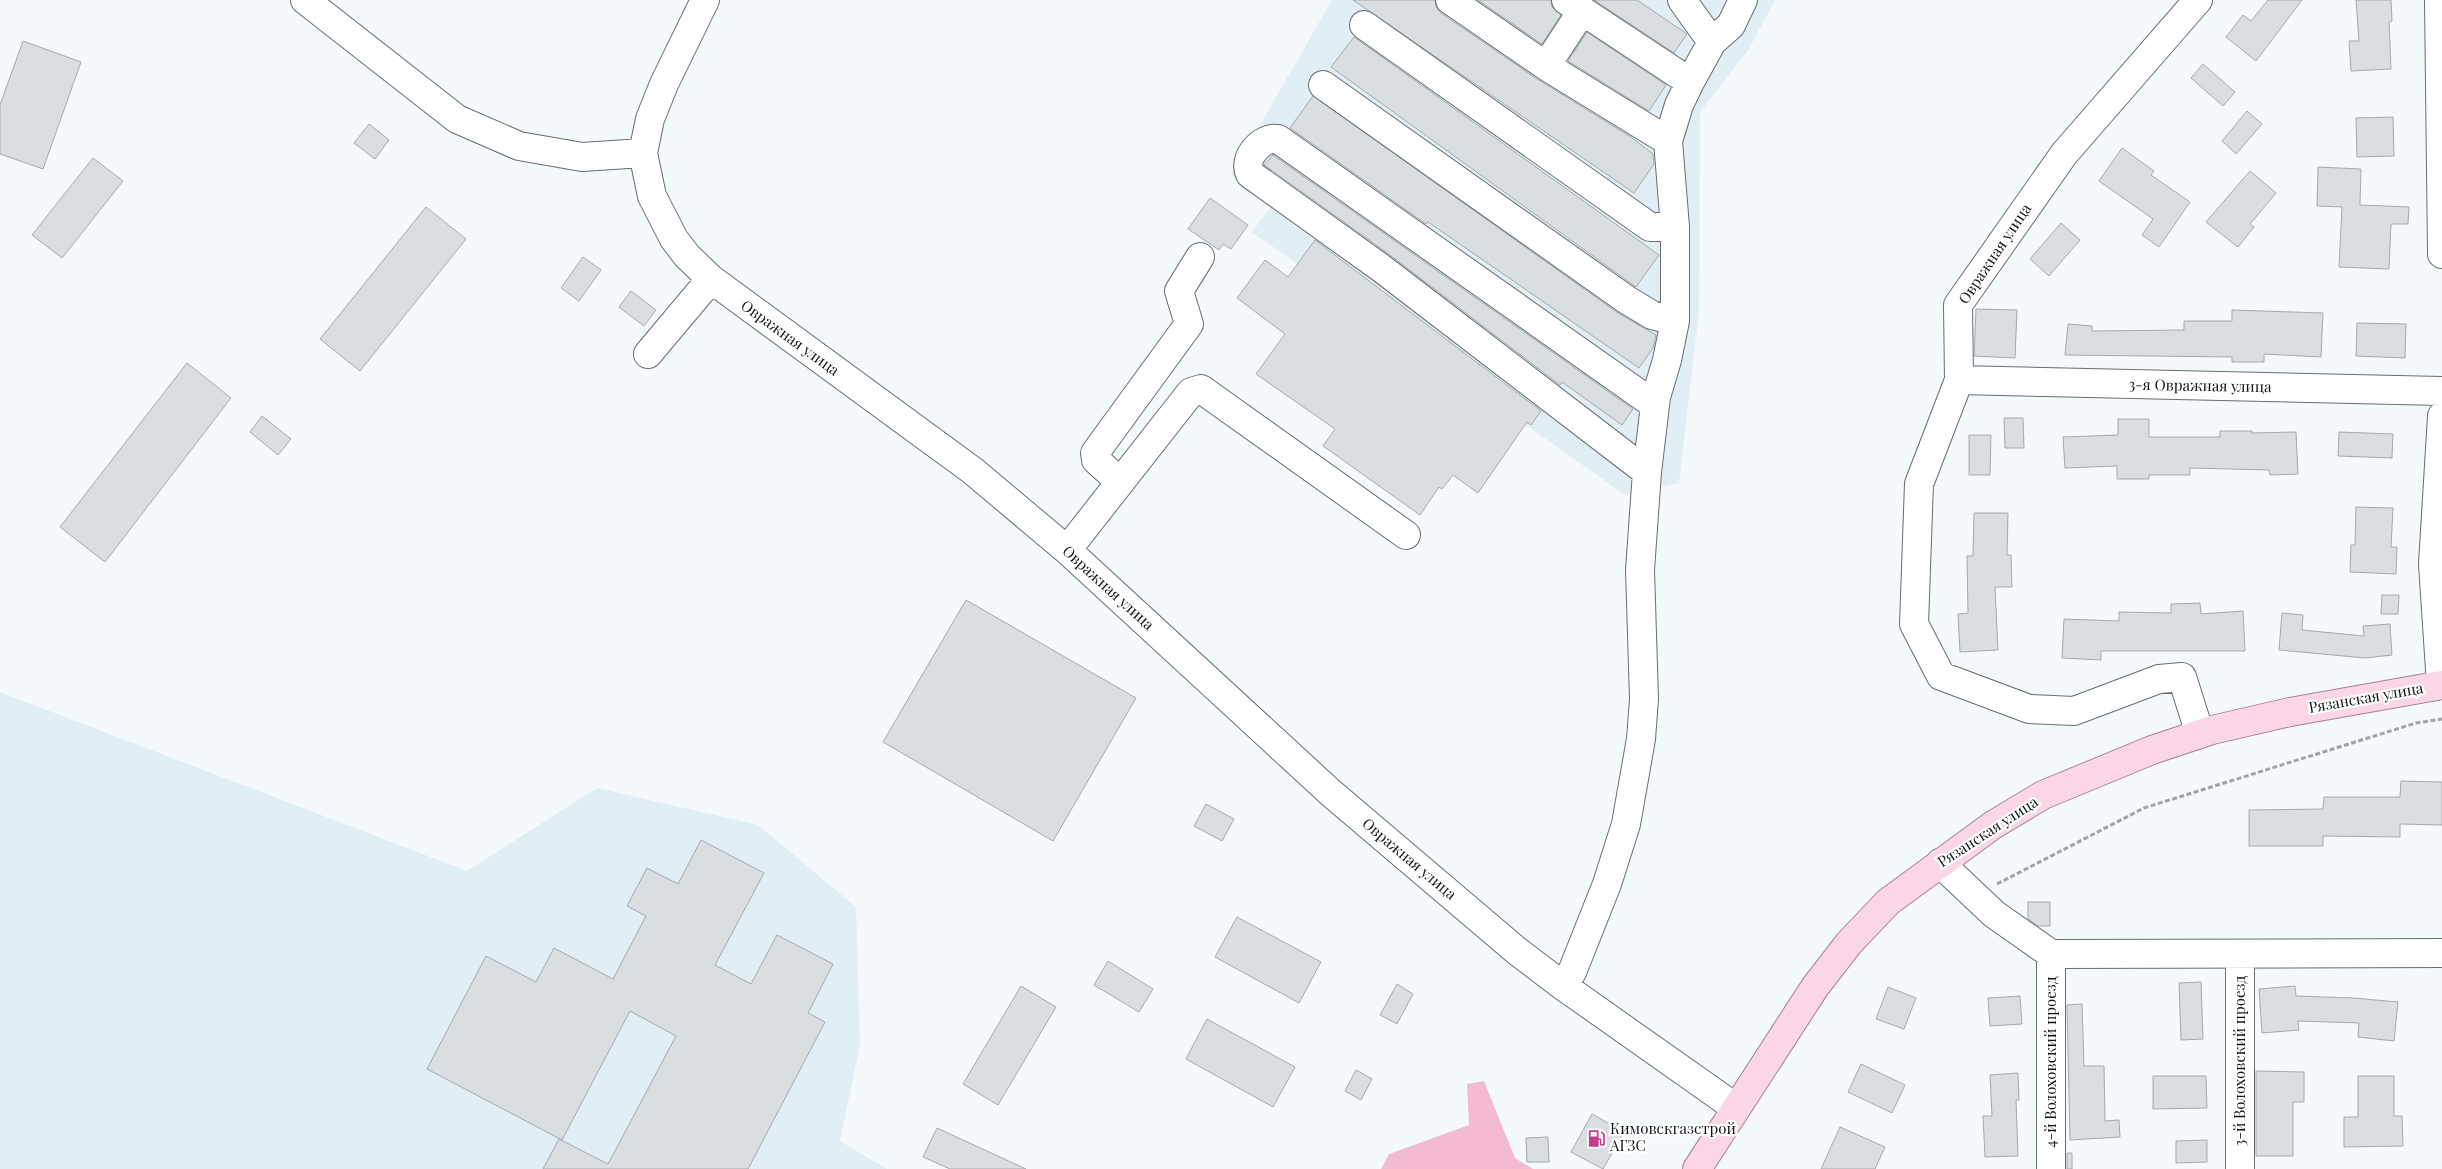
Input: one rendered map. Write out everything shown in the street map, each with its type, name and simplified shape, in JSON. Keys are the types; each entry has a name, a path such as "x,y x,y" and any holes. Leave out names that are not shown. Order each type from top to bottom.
{"main road":[{"name":"Рязанская улица","path":"1696,1169 1816,987 1849,943 1888,902 1993,825 2043,795 2124,761 2200,734 2290,712 2441,685"}],"street":[{"path":"305,0 457,119 519,146 537,150 582,157 643,153"},
{"name":"Овражная улица","path":"704,0 664,84 650,119 643,153 652,196 674,239 687,256 712,279 973,471 1067,550 1331,793 1517,952 1736,1108"},
{"path":"1450,0 1546,66 1668,140"},
{"path":"1682,0 1712,42"},
{"path":"1563,986 1572,972 1607,884 1626,824 1642,739 1644,681 1640,570 1647,472 1655,405 1675,321 1675,227 1668,140 1679,105 1690,82 1712,42 1731,25 1744,0"},
{"name":"Овражная улица","path":"2198,0 2064,154 1958,305 1959,380 1919,484 1914,624 1941,676 2029,709 2074,711 2159,679 2182,677 2200,734"},
{"path":"2439,0 2442,254"},
{"path":"1546,66 1574,5 1690,82"},
{"path":"1364,25 1650,227 1675,227"},
{"path":"1323,85 1627,300 1652,315 1675,321"},
{"path":"1647,472 1381,268 1250,174 1248,167 1250,158 1264,141 1271,138 1278,139 1655,405"},
{"path":"1119,481 1096,460 1095,453 1189,324 1179,291 1200,257"},
{"path":"648,354 712,279"},
{"name":"3-я Овражная улица","path":"1959,380 2442,391"},
{"path":"1067,550 1119,481 1191,392 1201,389 1406,535"},
{"path":"2441,685 2433,564 2442,416"},
{"path":"1940,863 1994,914 2051,954 2442,953"},
{"name":"4-й Волоховский проезд","path":"2051,954 2051,1169"},
{"name":"3-й Волоховский проезд","path":"2240,954 2240,1169"}],"path":[{"path":"1975,895 2144,808 2416,723 2442,720"}],"shaded area":[{"path":"1332,0 1775,0 1749,49 1700,112 1699,311 1679,483 1625,495 1252,232 1272,205 1231,175"},
{"path":"0,692 467,871 597,788 758,825 856,907 860,1044 840,1141 887,1169 0,1169"},
{"path":"1484,1081 1515,1158 1533,1169 1381,1169 1389,1154 1469,1125 1467,1084"}],"building":[{"path":"1353,0 1435,0 1436,7 1441,13 1537,79 1631,137 1653,154 1654,164 1634,193"},
{"path":"1478,0 1551,0 1552,7 1561,15 1542,44"},
{"path":"1594,0 1637,0 1687,34 1674,53"},
{"path":"2268,0 2302,0 2256,61 2226,37 2243,15 2251,21"},
{"path":"2356,0 2391,0 2392,21 2389,22 2391,69 2351,71 2349,41 2359,41"},
{"path":"1587,32 1666,85 1649,111 1568,61"},
{"path":"1354,37 1659,255 1636,287 1331,67"},
{"path":"23,41 81,62 43,169 0,154 0,105"},
{"path":"2203,64 2235,92 2223,106 2191,78"},
{"path":"1313,96 1618,313 1656,335 1653,348 1639,368 1428,222 1426,224 1290,128"},
{"path":"2247,111 2262,124 2236,154 2222,141"},
{"path":"2393,117 2394,156 2357,157 2356,118"},
{"path":"369,124 389,140 375,159 354,143"},
{"path":"2122,148 2154,171 2151,175 2190,202 2159,247 2142,235 2153,219 2099,181"},
{"path":"1273,155 1633,409 1622,425 1562,382 1560,385 1390,255 1264,165"},
{"path":"93,158 123,181 62,258 32,235"},
{"path":"2318,167 2361,169 2360,205 2409,207 2408,224 2391,224 2389,269 2339,267 2342,207 2317,206"},
{"path":"2250,171 2276,193 2250,224 2254,227 2238,247 2206,222"},
{"path":"1210,198 1248,225 1231,249 1223,244 1219,250 1188,229"},
{"path":"426,207 466,239 360,371 320,339"},
{"path":"2061,223 2080,240 2049,276 2030,259"},
{"path":"1315,240 1541,411 1531,425 1527,422 1478,493 1453,475 1442,489 1439,487 1420,515 1323,446 1335,429 1256,374 1285,334 1237,298 1265,260 1288,277"},
{"path":"583,257 601,270 579,301 561,288"},
{"path":"631,291 656,310 644,326 619,307"},
{"path":"1976,309 2017,310 2015,358 1974,356"},
{"path":"2232,310 2323,313 2321,357 2264,354 2264,362 2232,362 2232,357 2065,355 2068,324 2092,326 2092,331 2184,330 2184,321 2232,321"},
{"path":"2357,323 2406,324 2405,358 2356,356"},
{"path":"187,363 231,398 105,562 60,527"},
{"path":"262,416 291,439 278,455 250,432"},
{"path":"2004,418 2023,418 2024,448 2005,448"},
{"path":"2118,419 2149,419 2149,437 2220,437 2220,431 2252,431 2252,433 2296,432 2298,474 2270,475 2269,470 2190,468 2190,475 2149,475 2149,479 2117,479 2117,466 2065,468 2063,437 2118,435"},
{"path":"2339,432 2393,434 2392,458 2338,456"},
{"path":"1969,435 1991,435 1990,475 1969,475"},
{"path":"2356,507 2393,508 2391,547 2397,547 2396,574 2350,572 2351,545 2355,545"},
{"path":"1974,513 2008,513 2007,555 2011,555 2012,587 1995,587 1998,650 1960,652 1958,614 1968,613 1967,556 1973,556"},
{"path":"2382,595 2399,595 2398,614 2381,614"},
{"path":"966,600 1136,698 1053,841 883,742"},
{"path":"2200,603 2201,614 2243,611 2245,651 2101,651 2101,660 2062,658 2064,619 2119,621 2119,612 2171,613 2171,604"},
{"path":"2282,613 2303,615 2302,630 2364,636 2363,626 2390,624 2392,655 2365,658 2279,650"},
{"path":"2401,781 2442,782 2442,825 2400,824 2400,837 2323,836 2323,846 2249,846 2249,810 2323,809 2324,797 2400,797"},
{"path":"1206,804 1234,819 1222,841 1194,826"},
{"path":"701,840 764,873 715,965 751,984 777,935 833,964 808,1013 825,1022 748,1169 543,1169 559,1139 608,1164 676,1036 630,1011 562,1140 427,1069 486,956 536,982 554,948 613,979 646,916 627,906 647,868 678,884"},
{"path":"2028,902 2050,902 2050,926 2038,926 2028,919"},
{"path":"1237,917 1321,962 1299,1003 1215,957"},
{"path":"1108,961 1153,989 1139,1012 1094,985"},
{"path":"2201,982 2203,1039 2181,1040 2179,983"},
{"path":"1397,984 1413,994 1397,1024 1380,1015"},
{"path":"1021,986 1056,1007 998,1105 963,1084"},
{"path":"2295,986 2296,996 2398,1002 2394,1041 2358,1037 2359,1023 2298,1021 2299,1030 2262,1033 2259,989"},
{"path":"1888,987 1916,998 1904,1029 1876,1019"},
{"path":"2020,996 2022,1024 1990,1026 1988,998"},
{"path":"2082,1004 2084,1066 2104,1066 2105,1121 2119,1120 2120,1137 2070,1140 2067,1005"},
{"path":"1207,1019 1295,1067 1273,1107 1186,1059"},
{"path":"1861,1064 1905,1085 1892,1113 1848,1092"},
{"path":"1356,1070 1372,1079 1361,1100 1345,1091"},
{"path":"2256,1071 2304,1072 2304,1102 2293,1102 2293,1156 2256,1156"},
{"path":"2018,1073 2019,1100 2016,1100 2018,1156 1985,1157 1983,1116 1992,1116 1990,1075"},
{"path":"2153,1076 2206,1076 2207,1108 2153,1109"},
{"path":"2358,1076 2394,1076 2394,1116 2402,1116 2403,1146 2344,1147 2344,1117 2358,1117"},
{"path":"1592,1114 1624,1132 1603,1169 1571,1152"},
{"path":"1840,1127 1885,1147 1875,1169 1821,1169"},
{"path":"937,1128 1026,1169 950,1169 923,1157"},
{"path":"1548,1137 1549,1162 1527,1162 1526,1138"},
{"path":"2207,1140 2207,1162 2176,1163 2176,1141"},
{"path":"2067,1153 2072,1153 2072,1169 2067,1169"}],"place":[{"name":"Кимовскгазстрой АГЗС","path":"1596,1138"}]}
